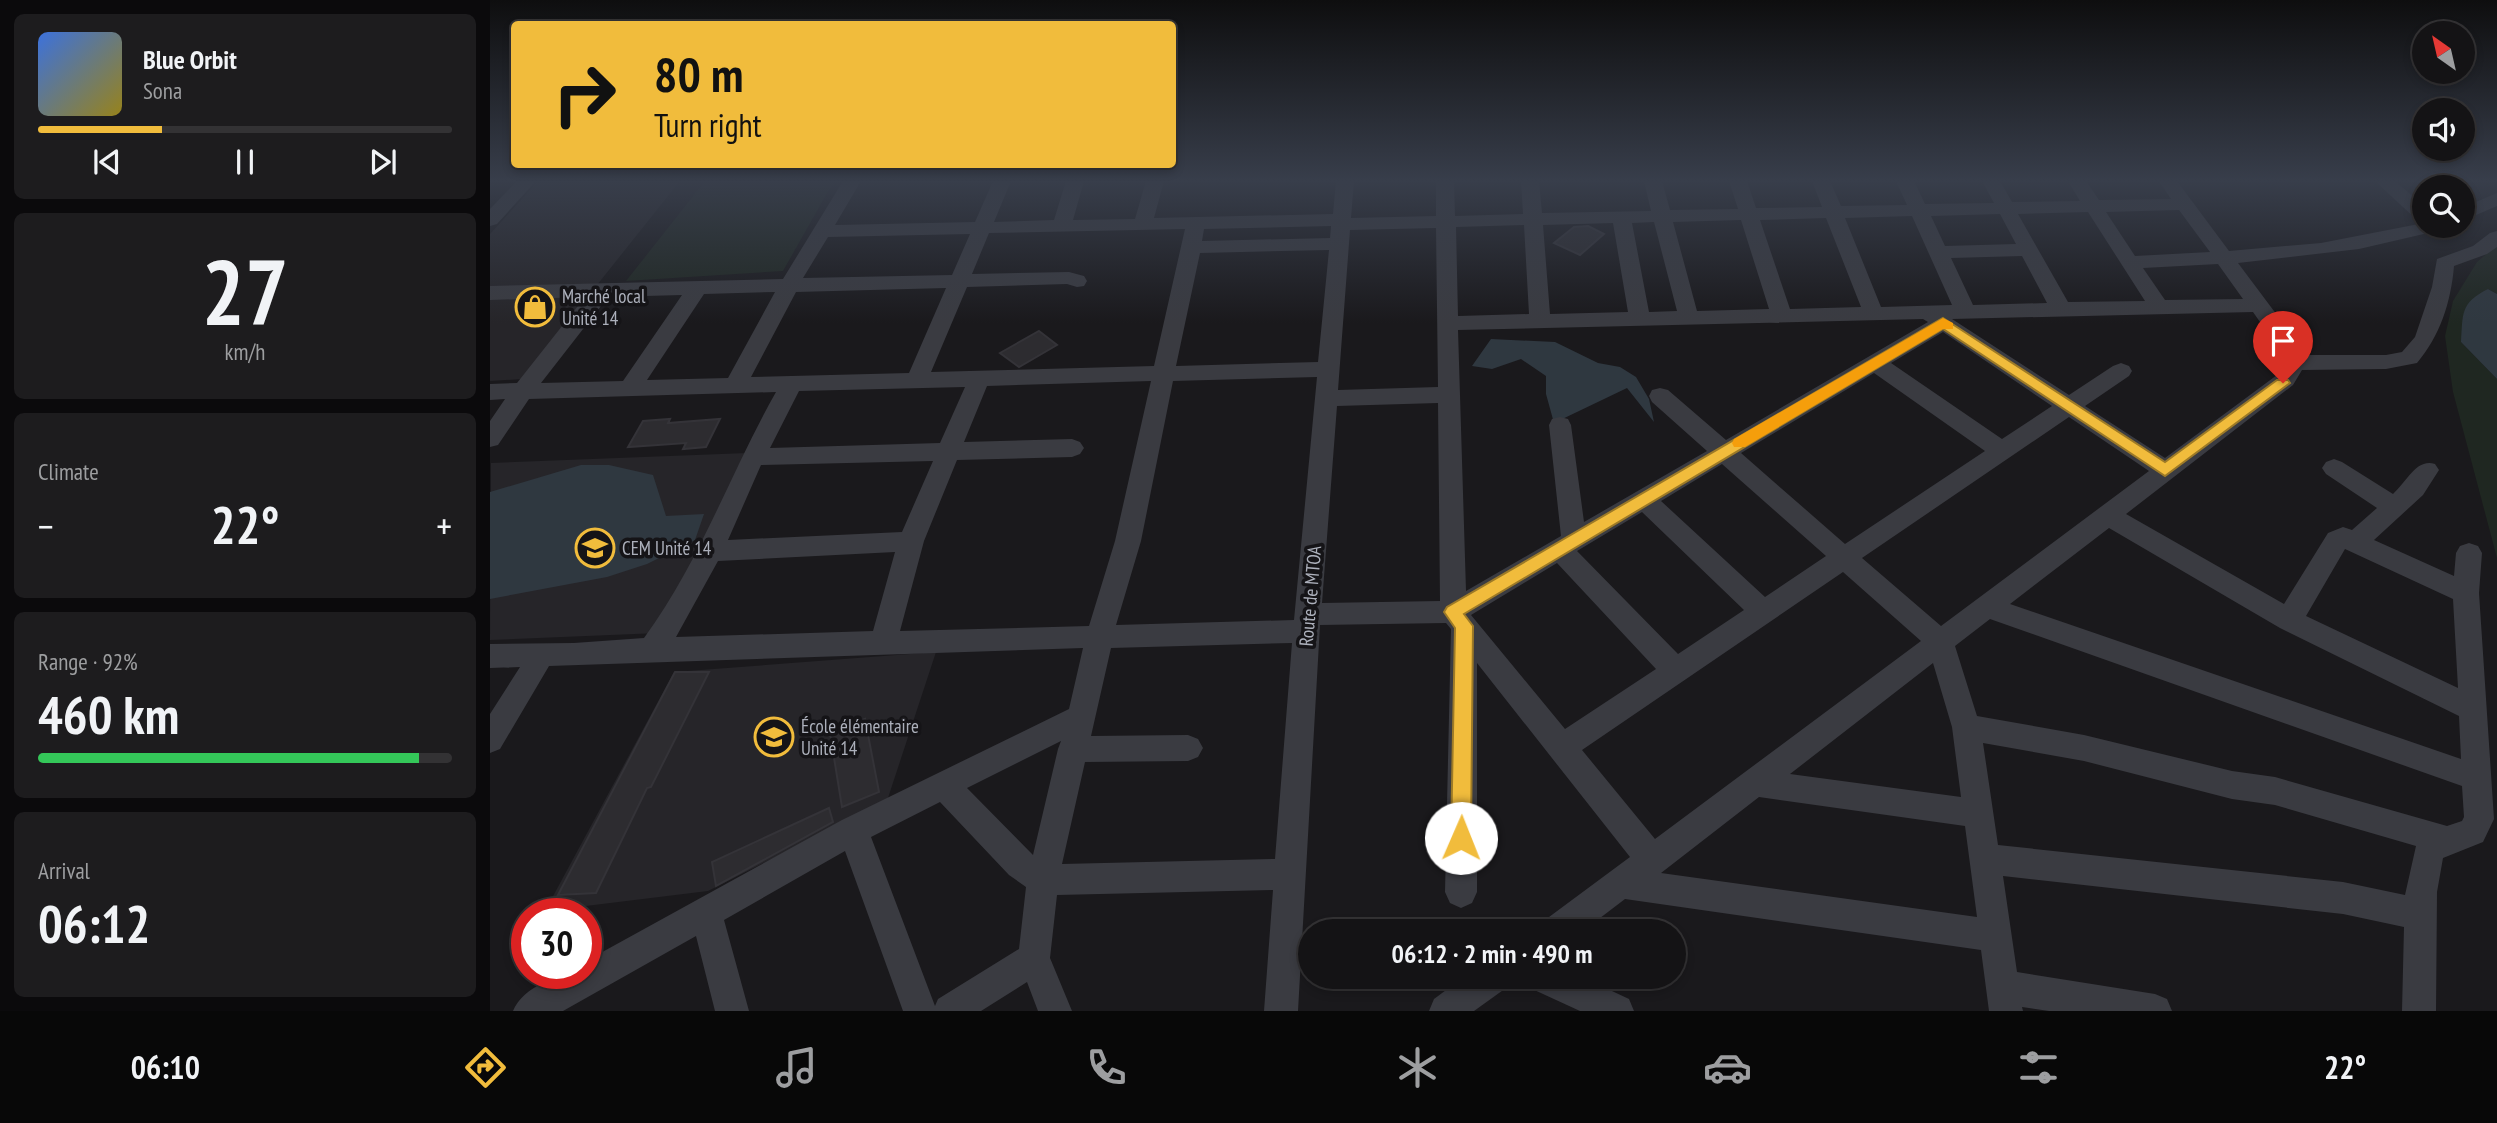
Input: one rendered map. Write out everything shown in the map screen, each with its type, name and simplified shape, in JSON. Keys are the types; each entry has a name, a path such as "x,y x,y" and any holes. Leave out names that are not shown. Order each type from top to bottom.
{"street":[{"path":"735,386 789,285 824,228"},
{"path":"822,231 973,228"},
{"path":"916,381 983,228"},
{"path":"1055,1011 1034,958 1043,880 1100,635 1128,541 1195,228"},
{"path":"1320,228 1340,229"},
{"path":"1191,247 1352,228"},
{"path":"1446,228 1449,395 1458,619 1461,892"},
{"path":"1533,228 1539,321"},
{"path":"1623,228 1640,319"},
{"path":"1665,228 1689,318"},
{"path":"1753,228 1782,316"},
{"path":"1839,228 1874,314"},
{"path":"1927,228 1966,312"},
{"path":"2017,228 2061,309"},
{"path":"2108,228 2158,307"},
{"path":"2204,228 2284,340 2295,363"},
{"name":"Route de MTOA","path":"1281,1011 1307,622 1340,229"},
{"path":"2130,262 2226,259 2333,249 2412,231"},
{"path":"2295,363 2386,362 2409,358 2425,339 2442,288 2444,263 2480,250 2497,237"},
{"path":"1938,252 2028,250"},
{"path":"490,293 1069,278 1077,281"},
{"path":"630,388 698,287"},
{"path":"490,439 523,391 602,290"},
{"path":"1448,323 1874,314 1936,317 1966,312 2259,305"},
{"path":"490,656 1100,635 1307,622 1458,619 1567,545 1875,363 1936,317"},
{"path":"1936,317 2165,470"},
{"path":"1875,363 2002,451"},
{"path":"1573,919 2283,383 2295,363"},
{"path":"490,392 1328,369"},
{"path":"1561,748 2121,370"},
{"path":"884,642 911,541 979,379"},
{"path":"652,649 666,631 710,551 792,384"},
{"path":"1325,398 1449,395"},
{"path":"1660,396 1940,642 1966,727 2004,999 2155,1011"},
{"path":"1560,425 1567,545 1676,671"},
{"path":"754,457 1072,448"},
{"path":"2334,468 2395,507"},
{"path":"2356,541 2421,481 2427,470"},
{"path":"1644,499 1763,612"},
{"path":"2106,514 2289,620 2473,709"},
{"path":"2289,620 2337,540 2343,537 2466,593"},
{"path":"710,551 911,541"},
{"path":"2419,1011 2420,914 2429,851 2435,845 2472,832 2477,826 2466,593 2469,553"},
{"path":"1986,607 2475,777"},
{"path":"1458,619 1653,860"},
{"path":"490,740 542,654"},
{"path":"533,1010 853,830 1080,717"},
{"path":"1966,727 2084,748 2232,785 2275,791 2448,841"},
{"path":"1073,749 1188,748"},
{"path":"1755,783 1979,814"},
{"path":"945,786 1020,864 1043,880 1290,874"},
{"path":"853,830 920,1011"},
{"path":"1985,859 2329,896 2420,914"},
{"path":"1623,883 1996,936"},
{"path":"706,913 732,1011"},
{"path":"950,1011 1034,958"},
{"path":"1446,1011 1476,989"},
{"path":"1570,989 1617,1011"}],"shaded area":[{"name":"Marché local Unité 14","path":"495,228 642,228 522,379 490,381 490,234"},
{"path":"668,228 807,228 783,271 626,281"},
{"path":"2497,245 2497,294 2488,289 2461,342 2497,379 2497,558 2453,392 2445,336 2453,301 2477,262"},
{"path":"2488,289 2497,294 2497,379 2461,342 2465,310 2472,299"},
{"path":"1491,339 1555,342 1598,363 1620,367 1636,377 1649,399 1654,422 1627,388 1554,423 1546,394 1546,376 1521,359 1492,369 1472,366"},
{"name":"CEM Unité 14","path":"747,453 659,633 490,640 491,463"},
{"path":"581,465 609,465 653,475 666,516 704,514 695,540 647,564 607,577 490,599 490,492"},
{"name":"École élémentaire Unité 14","path":"936,652 887,801 708,891 602,904 602,898 552,898 674,672"}],"building":[{"path":"1573,228 1592,228 1604,234 1580,255 1554,243"},
{"path":"1039,331 1057,345 1019,367 1000,353"},
{"path":"670,419 668,423 720,419 706,447 683,449 686,443 628,447 643,421"},
{"path":"675,672 709,672 651,787 647,788 596,893 558,895"},
{"path":"865,719 879,792 842,807 830,733"},
{"path":"829,808 833,822 716,886 712,862"}],"slow traffic":[{"path":"1740,443 1943,323 1948,326"}],"place":[{"name":"Marché local Unité 14","path":"535,307"},
{"name":"CEM Unité 14","path":"595,548"},
{"name":"École élémentaire Unité 14","path":"774,737"}],"route":[{"path":"1461,838 1464,626 1453,612 1943,323 2165,470 2283,383"}]}
